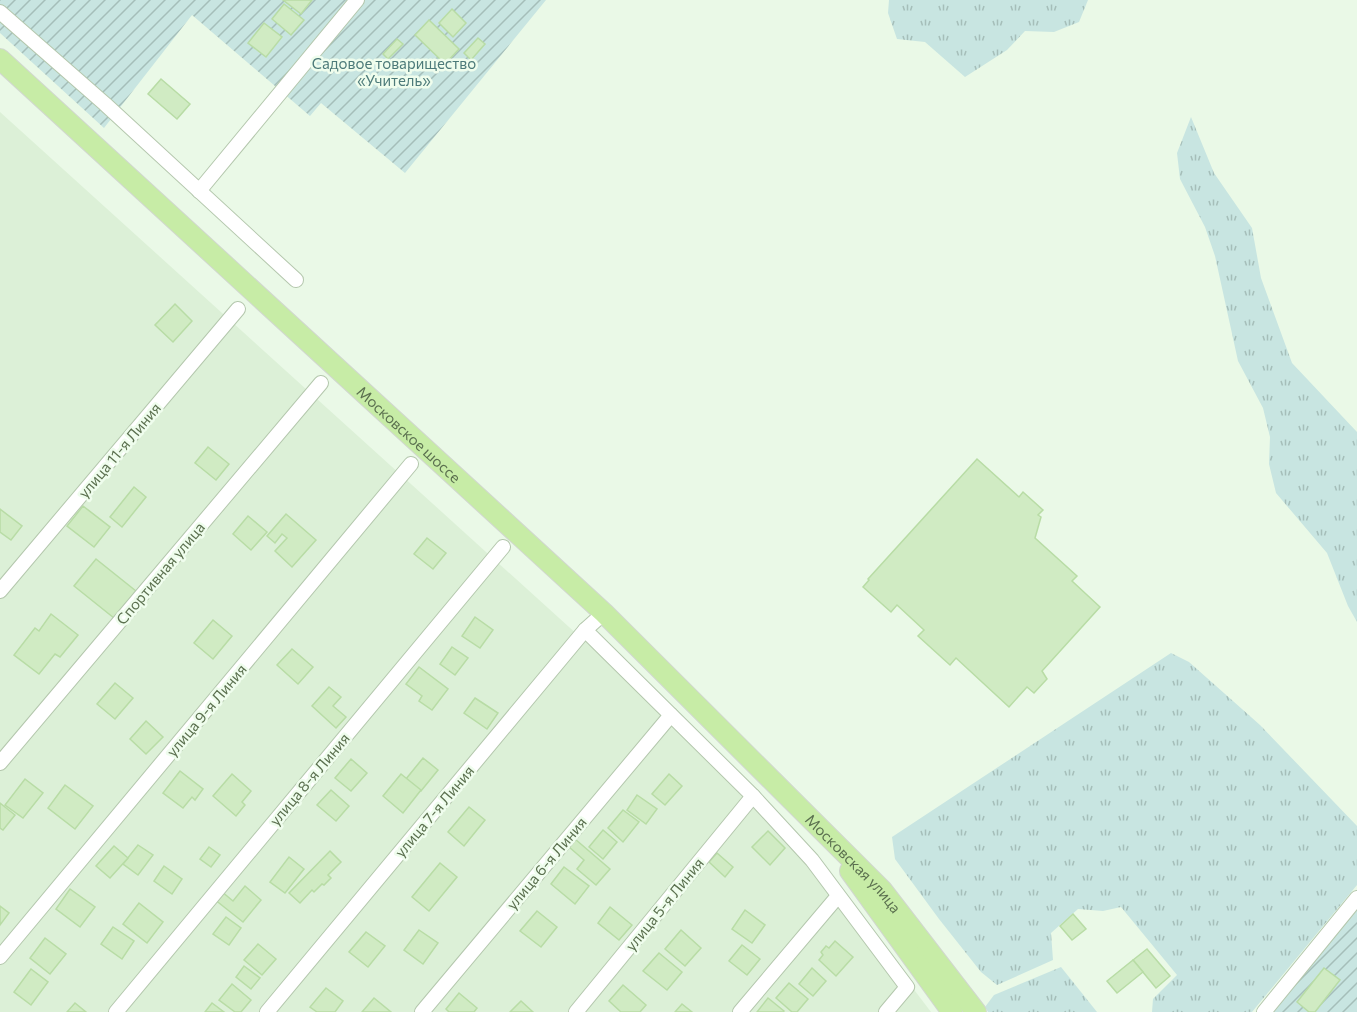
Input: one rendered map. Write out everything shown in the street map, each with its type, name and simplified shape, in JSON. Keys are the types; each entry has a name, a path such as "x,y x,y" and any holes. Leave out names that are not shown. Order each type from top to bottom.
{"highway":[{"name":"Московское шоссе","path":"0,59 604,613 811,818"},
{"name":"Московская улица","path":"811,818 952,1012"},
{"name":"Московская улица","path":"811,818 882,890 976,1012"}],"street":[{"path":"199,190 357,0"},
{"path":"0,12 105,104 296,280"},
{"name":"улица 11-я Линия","path":"0,591 238,309"},
{"name":"Спортивная улица","path":"0,763 321,383"},
{"name":"улица 9-я Линия","path":"0,957 411,464"},
{"name":"улица 8-я Линия","path":"116,1012 502,547"},
{"name":"улица 7-я Линия","path":"267,1012 585,630 604,613"},
{"path":"585,630 753,796 812,860 907,987 886,1012"},
{"name":"улица 6-я Линия","path":"422,1012 671,715"},
{"name":"улица 5-я Линия","path":"576,1012 753,796"},
{"path":"740,1012 838,896"},
{"path":"1264,1012 1352,916 1357,898"}],"shaded area":[{"path":"0,112 791,828 931,1012 0,1012"}],"green space":[{"name":"Садовое товарищество «Учитель»","path":"0,0 546,0 405,173 321,103 310,116 192,15 104,128 0,33"},
{"path":"889,0 1088,0 1079,22 1054,32 1025,31 1007,50 965,77 925,42 897,39 888,13"},
{"path":"1191,117 1214,173 1252,228 1261,278 1292,363 1357,432 1357,622 1348,606 1327,553 1276,493 1269,464 1270,437 1263,408 1238,361 1215,256 1205,227 1180,179 1177,153"},
{"path":"1171,653 1189,662 1260,725 1357,826 1357,885 1252,1012 1152,1012 1153,999 1177,975 1121,907 1103,911 1078,909 1051,933 1053,960 997,985 981,972 895,859 892,837"},
{"path":"1357,905 1357,1012 1272,1012"},
{"path":"1061,967 1097,1012 988,1012 985,1007 994,995"}],"building":[{"path":"283,0 312,0 301,14"},
{"path":"284,4 304,20 291,35 272,19"},
{"path":"452,9 466,23 453,37 439,23"},
{"path":"429,20 459,49 445,64 415,35"},
{"path":"264,23 282,37 266,57 248,43"},
{"path":"478,38 485,44 471,60 464,53"},
{"path":"397,39 403,44 388,59 383,54"},
{"path":"161,79 190,104 177,119 148,94"},
{"path":"175,304 192,321 173,342 155,325"},
{"path":"208,447 229,464 216,480 195,463"},
{"path":"977,459 1019,497 1023,492 1043,510 1038,515 1041,517 1035,538 1077,576 1072,581 1100,607 1042,671 1047,679 1034,693 1027,687 1009,707 956,658 950,665 918,636 924,630 897,605 891,612 863,587"},
{"path":"134,487 146,497 122,527 110,517"},
{"path":"83,506 110,527 94,547 67,526"},
{"path":"0,509 22,526 11,540 0,532"},
{"path":"286,514 316,540 292,567 275,551 287,538 282,534 275,543 267,536"},
{"path":"248,516 267,532 251,550 233,534"},
{"path":"427,538 446,553 433,569 414,554"},
{"path":"96,559 136,591 114,618 74,586"},
{"path":"51,614 78,635 60,657 55,654 39,674 14,655 35,628 39,631"},
{"path":"475,617 493,630 480,648 462,636"},
{"path":"213,620 232,636 213,659 194,643"},
{"path":"452,647 468,658 455,675 440,664"},
{"path":"292,649 313,667 298,684 277,665"},
{"path":"419,667 448,689 432,710 419,701 422,696 406,684"},
{"path":"115,683 133,698 115,719 97,704"},
{"path":"329,687 341,697 333,706 346,717 336,728 312,706"},
{"path":"475,698 498,713 487,729 464,713"},
{"path":"146,721 163,737 146,754 130,739"},
{"path":"423,758 438,770 421,791 406,779"},
{"path":"351,759 367,773 351,791 335,778"},
{"path":"180,771 203,789 195,800 192,797 183,808 163,793"},
{"path":"232,774 251,791 242,802 245,805 236,816 213,796"},
{"path":"401,774 421,790 403,813 383,796"},
{"path":"669,774 682,786 665,805 652,794"},
{"path":"25,779 43,793 23,818 5,805"},
{"path":"65,785 93,806 75,829 48,808"},
{"path":"331,790 349,806 336,821 317,805"},
{"path":"637,795 657,809 646,824 627,810"},
{"path":"0,803 15,815 3,830 0,828"},
{"path":"469,807 485,820 464,846 448,832"},
{"path":"623,810 639,822 623,842 608,828"},
{"path":"603,830 617,842 603,859 589,847"},
{"path":"768,831 785,848 770,865 752,847"},
{"path":"575,839 610,869 596,885 577,869 584,860 569,847"},
{"path":"138,845 153,855 138,875 123,864"},
{"path":"114,846 128,858 110,878 96,866"},
{"path":"209,847 220,855 211,867 200,859"},
{"path":"330,851 341,862 328,875 331,878 324,885 322,884 314,892 312,890 300,903 289,893"},
{"path":"717,853 733,867 725,877 709,862"},
{"path":"289,857 304,869 285,893 270,882"},
{"path":"440,863 457,877 429,911 412,897"},
{"path":"164,866 182,879 172,894 154,881"},
{"path":"564,867 589,886 575,904 551,884"},
{"path":"245,886 261,900 243,922 214,899 221,891 233,901"},
{"path":"70,889 95,907 80,927 56,909"},
{"path":"139,903 163,922 147,943 123,924"},
{"path":"0,906 9,913 0,925"},
{"path":"610,907 632,925 619,940 598,923"},
{"path":"745,910 765,925 752,943 732,929"},
{"path":"537,911 557,927 541,947 520,931"},
{"path":"1073,914 1086,929 1072,940 1060,926"},
{"path":"226,917 241,928 229,945 213,934"},
{"path":"113,927 134,941 122,959 101,944"},
{"path":"419,930 438,943 423,964 404,950"},
{"path":"681,930 701,948 685,966 665,949"},
{"path":"366,932 385,946 368,967 349,952"},
{"path":"45,938 66,954 50,974 30,958"},
{"path":"835,941 853,957 836,976 819,960 826,946 829,948"},
{"path":"258,944 276,959 262,975 244,960"},
{"path":"742,945 760,959 747,975 729,961"},
{"path":"1147,949 1170,976 1156,988 1133,960"},
{"path":"659,953 682,972 667,990 643,971"},
{"path":"1133,960 1143,972 1117,993 1107,981"},
{"path":"244,966 260,978 251,989 236,977"},
{"path":"812,968 826,981 813,996 799,984"},
{"path":"1324,968 1340,980 1315,1012 1309,1012 1297,1002"},
{"path":"31,969 48,982 31,1005 14,992"},
{"path":"789,983 808,999 797,1012 792,1012 776,998"},
{"path":"232,984 251,1000 241,1012 235,1012 219,1000"},
{"path":"623,985 646,1005 640,1012 621,1012 609,1001"},
{"path":"326,988 343,1001 335,1012 317,1012 310,1007"},
{"path":"459,993 477,1008 474,1012 449,1012 446,1009"},
{"path":"374,998 391,1012 362,1012"},
{"path":"768,998 784,1011 757,1012"},
{"path":"521,1001 533,1012 510,1012"},
{"path":"75,1003 86,1012 67,1012"},
{"path":"212,1003 224,1012 205,1012"},
{"path":"682,1004 692,1012 675,1012"}]}
